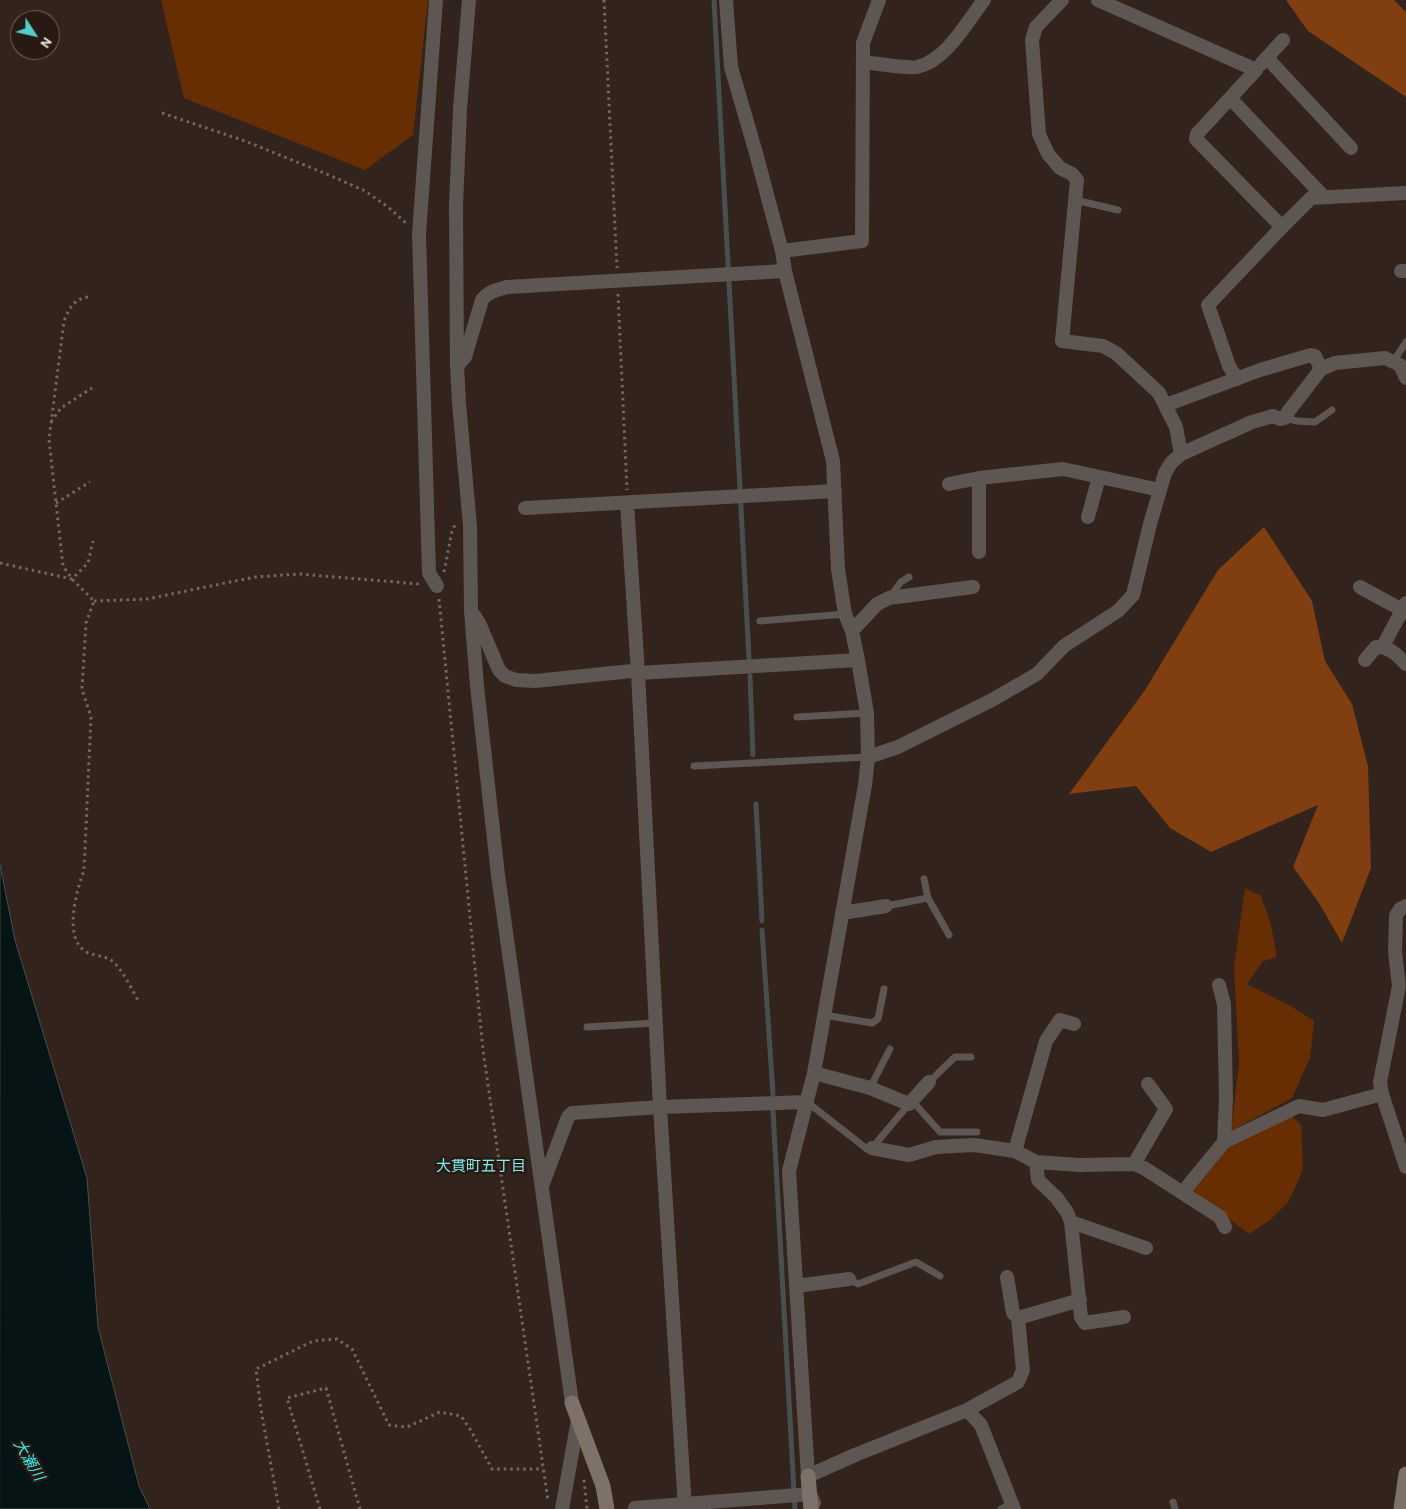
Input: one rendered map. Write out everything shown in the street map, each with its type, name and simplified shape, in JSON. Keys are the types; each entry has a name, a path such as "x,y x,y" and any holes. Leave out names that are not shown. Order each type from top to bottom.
{"street":[{"path":"436,0 419,234 429,573 437,586"},
{"path":"469,0 460,109 456,206 457,366 470,526 471,611 477,686 498,875 572,1403 603,1486 607,1509"},
{"path":"726,0 730,67 756,153 782,252 785,271 833,461 838,569 846,614 852,631 858,660 867,713 868,756 865,785 814,1073 789,1171 810,1502"},
{"path":"782,252 862,241 863,43 879,0"},
{"path":"863,62 916,68 930,62 945,51 984,0"},
{"path":"1062,0 1036,27 1032,40 1039,134 1048,154 1060,168 1072,174 1078,180 1062,341 1103,346 1116,354 1159,393 1176,427 1181,454"},
{"path":"1103,1 1256,70"},
{"path":"1282,227 1196,139 1196,134 1283,40"},
{"path":"1266,58 1351,148"},
{"path":"1230,98 1324,197"},
{"path":"1237,379 1229,366 1208,305 1311,198 1406,193"},
{"path":"457,366 465,357 482,300 494,290 507,287 785,271"},
{"path":"1166,406 1260,370 1310,355 1315,356 1321,369"},
{"path":"868,756 898,747 992,700 1037,674 1064,646 1118,611 1133,595 1150,524 1165,473 1171,462 1181,454 1252,422 1273,416 1280,419 1285,418 1321,369 1335,363 1385,358 1401,366"},
{"path":"948,484 979,478 1063,469 1160,490"},
{"path":"1088,517 1099,477"},
{"path":"979,478 979,552"},
{"path":"525,508 835,491"},
{"path":"627,503 638,672 660,1107 685,1507"},
{"path":"852,631 877,604 889,598 973,587"},
{"path":"1360,588 1405,608 1383,646 1376,648 1365,660"},
{"path":"471,611 480,625 499,670 505,676 516,680 535,681 632,671 858,660"},
{"path":"1383,646 1394,652 1406,664"},
{"path":"842,913 886,906"},
{"path":"1406,906 1400,909 1396,916 1395,952 1399,986 1380,1082 1382,1094 1406,1167"},
{"path":"1219,985 1224,1004 1226,1098 1224,1142"},
{"path":"1015,1151 1046,1041 1060,1020 1074,1024"},
{"path":"814,1073 870,1088 909,1104 929,1082"},
{"path":"1134,1164 1166,1109 1148,1084"},
{"path":"1184,1192 1224,1142 1299,1106 1323,1110 1382,1094"},
{"path":"541,1189 568,1117 572,1113 660,1107 807,1102"},
{"path":"872,1148 909,1155 936,1147 974,1145 1015,1151 1036,1162 1080,1165 1134,1164 1184,1192 1220,1216 1225,1227"},
{"path":"1036,1162 1038,1180 1056,1197 1067,1212 1071,1222 1081,1317 1086,1323 1124,1316"},
{"path":"1071,1222 1146,1248"},
{"path":"808,1476 967,1410 1018,1382 1023,1370 1018,1318 1013,1313 1007,1277"},
{"path":"796,1286 849,1279"},
{"path":"1018,1318 1080,1300"},
{"path":"967,1410 981,1425 1009,1507"},
{"path":"562,1509 578,1420"},
{"path":"1401,1509 1406,1474"},
{"path":"636,1508 810,1502 818,1509"}],"lane":[{"path":"1075,200 1118,210"},
{"path":"1401,366 1406,342"},
{"path":"1285,418 1315,422 1332,410"},
{"path":"889,598 901,582 909,577"},
{"path":"760,621 846,614"},
{"path":"797,717 867,713"},
{"path":"694,766 868,756"},
{"path":"924,879 928,898 949,935"},
{"path":"886,906 928,898"},
{"path":"824,1015 872,1023 878,1019 884,988"},
{"path":"587,1027 656,1024"},
{"path":"870,1088 890,1049"},
{"path":"929,1082 955,1057 971,1057"},
{"path":"807,1102 867,1149 872,1148 909,1104 916,1105 940,1132 977,1132"},
{"path":"849,1279 858,1284 916,1262 940,1276"}],"path":[{"path":"604,0 627,503"},
{"path":"162,113 245,141 365,191 388,207 419,234"},
{"path":"88,297 80,298 70,307 64,321 49,440 63,566 72,579 94,601 147,598 255,577 299,574 437,586"},
{"path":"50,423 61,408 92,388"},
{"path":"56,503 90,482"},
{"path":"456,523 452,530 446,568 437,586 484,1050 549,1509"},
{"path":"72,579 88,563 93,541"},
{"path":"0,562 72,579"},
{"path":"94,601 86,623 82,689 91,717 84,870 77,890 73,923 76,941 85,951 112,961 124,976 139,1002"},
{"path":"279,1509 261,1410 256,1369 313,1341 337,1339 352,1349 389,1425 407,1427 440,1412 461,1416 492,1470 544,1470"},
{"path":"320,1509 287,1398 326,1388 360,1509"}],"shaded area":[{"path":"161,0 428,0 413,135 365,170 184,98"},
{"path":"1286,0 1394,0 1406,12 1406,97 1308,31"},
{"path":"1264,527 1312,601 1325,661 1352,704 1368,766 1371,868 1342,943 1319,903 1293,867 1318,805 1211,852 1170,828 1136,786 1069,794 1145,690 1218,570"},
{"path":"1245,888 1261,896 1271,925 1277,957 1263,961 1247,984 1289,1005 1314,1021 1310,1058 1292,1098 1231,1131 1239,1063 1234,966"},
{"path":"1290,1115 1301,1125 1303,1170 1289,1201 1270,1220 1249,1234 1193,1191 1228,1148"}],"water":[{"name":"大瀬川","path":"0,865 15,940 87,1178 98,1327 139,1486 150,1509 0,1509"}],"waterway":[{"path":"714,0 749,658"},
{"path":"750,676 753,755"},
{"path":"756,804 762,921"},
{"path":"762,930 773,1094"},
{"path":"773,1111 795,1509"}],"district":[{"name":"大貫町五丁目","path":"481,1166"}]}
